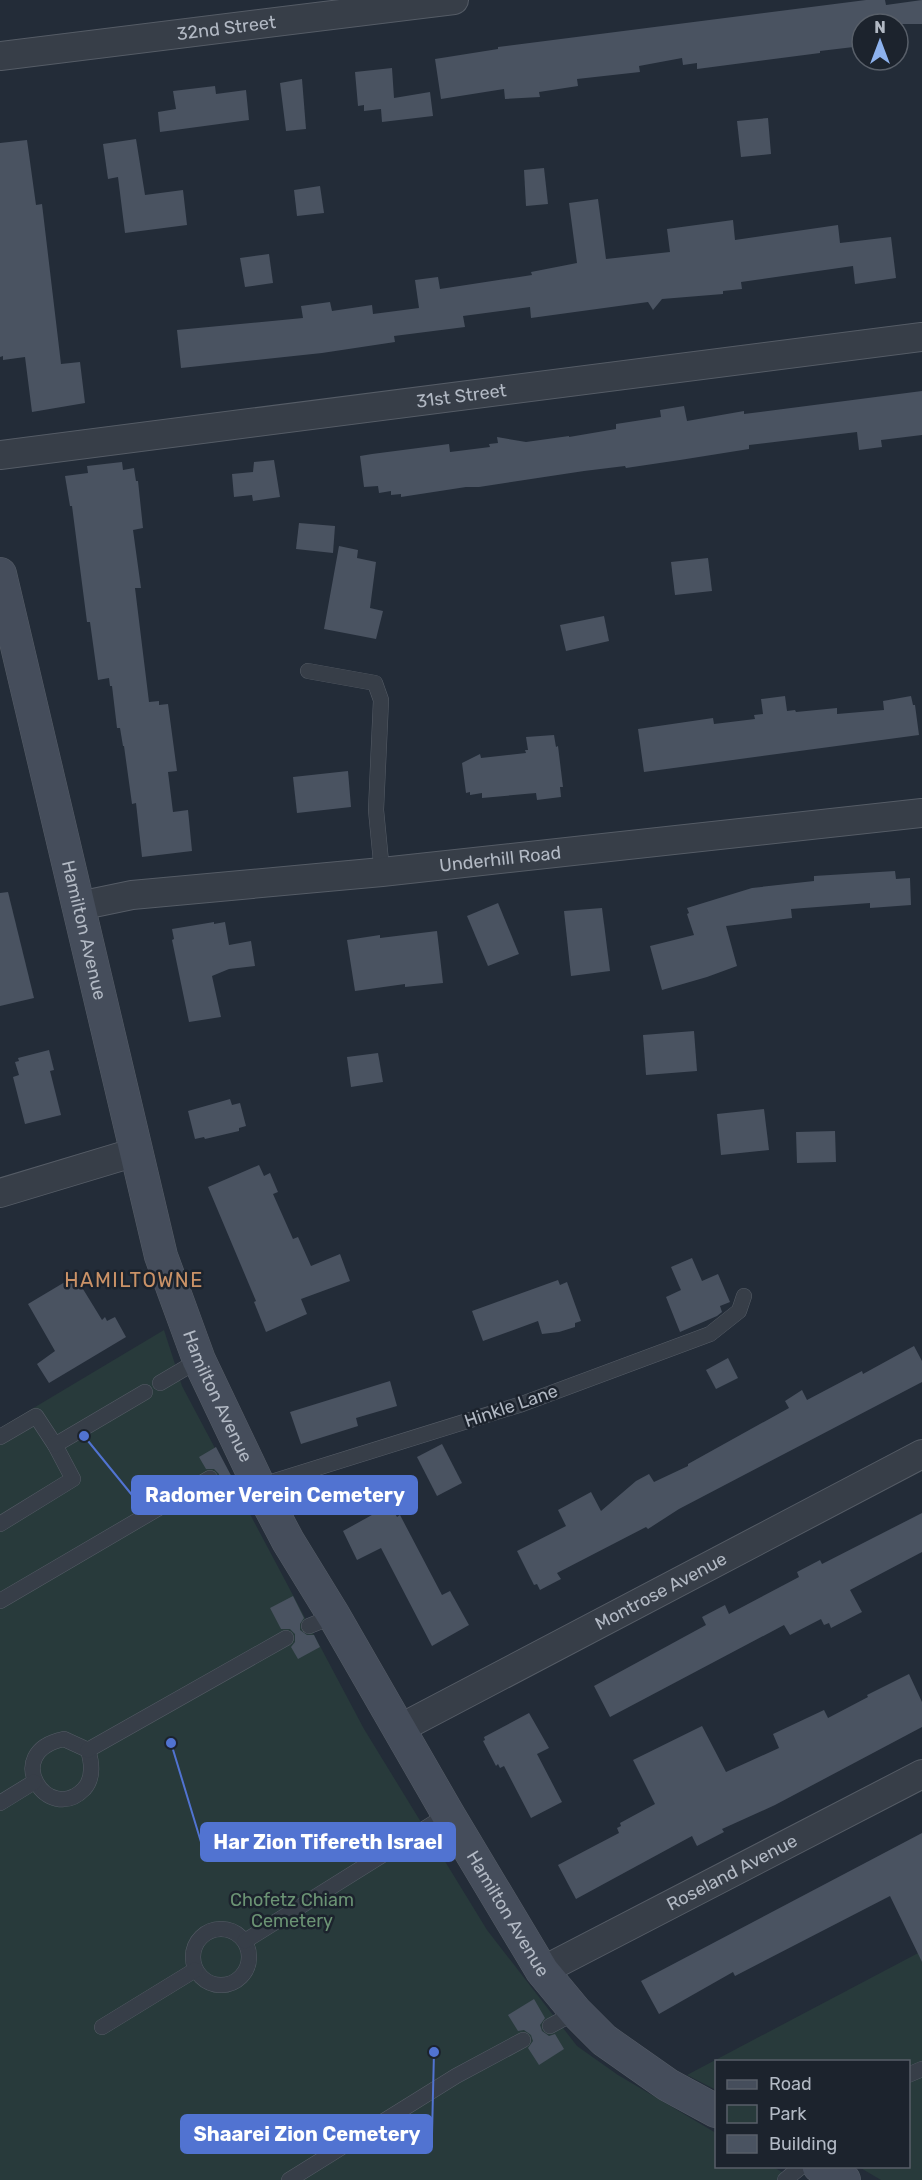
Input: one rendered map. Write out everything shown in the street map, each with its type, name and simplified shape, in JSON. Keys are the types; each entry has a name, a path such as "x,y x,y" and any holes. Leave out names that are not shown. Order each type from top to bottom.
{"street":[{"name":"32nd Street","path":"0,56 454,0"},
{"name":"31st Street","path":"0,455 922,337"},
{"name":"Hamilton Avenue","path":"0,574 161,1256 199,1360 247,1469 288,1541 322,1621 399,1730 542,1971 563,2019 604,2040 668,2085 715,2110"},
{"name":"Underhill Road","path":"79,906 132,895 381,872 922,813"},
{"path":"0,1193 136,1152"},
{"name":"Montrose Avenue","path":"399,1730 922,1454"},
{"name":"Roseland Avenue","path":"542,1971 922,1774"},
{"path":"823,2168 844,2180"}],"lane":[{"path":"308,671 375,683 381,700 376,810 381,872"},
{"name":"Hinkle Lane","path":"247,1469 522,1404 710,1334 739,1311 744,1296"},
{"path":"160,1383 199,1360"},
{"path":"55,1445 145,1392"},
{"path":"0,1437 36,1416 73,1479 0,1524"},
{"path":"0,1601 210,1478"},
{"path":"88,1750 192,1689 286,1638"},
{"path":"64,1739 88,1750 92,1763 90,1782 77,1796 56,1799 42,1792 34,1782 33,1762 39,1750 49,1742 64,1739"},
{"path":"0,1803 34,1782"},
{"path":"244,1941 448,1814"},
{"path":"225,1929 234,1932 244,1941 249,1952 249,1963 243,1976 232,1984 219,1986 206,1982 199,1976 192,1964 192,1950 199,1938 206,1932 225,1929"},
{"path":"102,2027 195,1970"},
{"path":"289,2180 456,2076 523,2040"},
{"path":"785,2180 800,2168"}],"green space":[{"name":"Chofetz Chiam Cemetery","path":"164,1330 182,1386 364,1729 487,1930 577,2046 618,2075 715,2132 715,2168 775,2168 797,2180 0,2180 0,1428"},
{"path":"922,1951 922,2180 881,2180 861,2168 910,2168 910,2060 715,2060"},
{"path":"715,2060 715,2089 687,2075"}],"building":[{"path":"866,0 885,0 886,5 922,0 922,24 910,24 910,12 850,12 850,47 697,69 697,63 683,65 682,58 639,66 640,72 577,79 578,86 539,92 540,97 505,99 504,89 441,99 435,59 498,49 498,47"},
{"path":"392,68 394,98 430,92 433,116 382,122 381,109 364,111 364,105 358,106 355,72"},
{"path":"302,79 306,129 286,131 280,83"},
{"path":"215,86 216,94 246,90 249,120 160,132 158,112 176,109 173,91"},
{"path":"768,118 771,154 741,157 737,121"},
{"path":"136,139 145,195 183,190 187,225 125,233 118,177 108,179 103,144"},
{"path":"27,140 36,205 42,204 61,364 80,362 85,403 32,412 25,357 3,360 3,356 0,357 0,143"},
{"path":"544,168 548,204 526,206 524,170"},
{"path":"320,186 324,213 297,216 294,190"},
{"path":"598,199 606,259 670,252 667,229 733,220 735,240 838,225 840,243 891,237 896,278 855,284 853,266 741,282 742,289 723,291 723,294 662,299 653,310 648,302 531,318 530,307 463,316 465,327 394,336 395,342 322,353 181,368 177,330 303,318 301,306 330,302 332,311 372,305 373,314 419,308 415,280 438,277 440,289 532,275 531,272 577,263 569,203"},
{"path":"269,254 273,283 245,287 240,258"},
{"path":"922,391 922,435 881,440 882,447 859,450 857,432 749,445 749,449 626,468 625,466 584,471 401,497 401,494 391,495 391,491 379,493 378,486 364,487 360,456 449,444 450,452 490,447 489,444 498,443 497,437 526,442 569,437 616,429 616,424 661,417 660,410 684,406 687,421 744,411 744,414"},
{"path":"274,460 280,497 253,501 252,495 234,497 232,474 253,472 254,462"},
{"path":"122,462 123,470 134,468 136,481 138,481 143,528 133,530 141,588 135,588 149,702 159,701 159,705 168,704 177,771 168,772 173,812 188,810 192,851 142,857 136,803 132,804 124,746 120,728 117,728 112,686 110,686 109,678 98,680 90,622 87,622 72,506 70,506 65,476 88,473 87,466"},
{"path":"299,523 335,526 333,553 296,549"},
{"path":"339,546 358,550 357,558 376,562 370,608 383,611 376,639 324,629"},
{"path":"708,558 712,591 675,595 671,562"},
{"path":"604,616 609,641 566,651 560,625"},
{"path":"785,696 787,711 837,708 837,714 884,710 883,701 911,696 913,705 915,705 919,735 644,772 638,729 713,718 714,724 755,719 754,715 763,714 761,699"},
{"path":"554,735 556,747 558,746 563,787 560,787 561,797 537,800 536,793 482,798 482,793 470,795 470,792 466,793 462,763 480,754 481,758 526,753 525,750 528,750 526,737"},
{"path":"348,771 351,807 297,813 293,777"},
{"path":"895,871 896,879 910,878 911,905 870,908 870,903 791,909 792,918 726,926 737,966 662,990 650,946 694,935 687,908 752,888 814,881 814,876"},
{"path":"8,892 34,998 0,1006 0,893"},
{"path":"498,903 519,954 488,966 467,916"},
{"path":"602,908 610,971 571,976 564,911"},
{"path":"214,922 214,924 225,922 229,945 251,941 255,966 229,969 212,976 221,1017 189,1022 172,940 174,939 172,929"},
{"path":"437,931 443,983 405,987 405,984 355,991 347,940"},
{"path":"694,1031 697,1071 646,1075 643,1035"},
{"path":"49,1050 54,1070 50,1071 61,1115 25,1124 13,1077 19,1075 15,1062 19,1061 18,1058"},
{"path":"378,1053 383,1082 351,1087 347,1057"},
{"path":"230,1099 232,1105 240,1103 246,1126 239,1128 239,1131 195,1139 188,1111"},
{"path":"764,1109 769,1150 721,1155 717,1114"},
{"path":"835,1131 836,1162 797,1163 796,1132"},
{"path":"259,1165 264,1176 270,1173 278,1192 273,1194 293,1239 298,1237 311,1266 340,1254 350,1281 301,1299 307,1314 266,1332 254,1302 256,1301 208,1187"},
{"path":"692,1258 702,1281 718,1274 730,1302 720,1306 722,1312 717,1316 680,1332 666,1297 681,1290 671,1267"},
{"path":"75,1276 102,1320 105,1317 107,1321 115,1317 126,1337 49,1383 37,1364 55,1351 28,1304"},
{"path":"558,1280 560,1285 567,1282 581,1321 575,1323 575,1327 542,1334 538,1321 483,1341 472,1311"},
{"path":"914,1346 922,1361 922,1382 679,1509 648,1529 646,1527 557,1573 561,1579 540,1590 537,1584 534,1585 517,1551 566,1526 558,1510 591,1492 601,1511 636,1481 649,1474 654,1482 688,1466 789,1408 785,1401 802,1390 807,1400 862,1371 863,1374"},
{"path":"728,1358 738,1378 716,1389 706,1370"},
{"path":"390,1381 397,1406 356,1418 358,1426 301,1444 290,1412"},
{"path":"442,1444 462,1483 437,1496 417,1457"},
{"path":"216,1447 235,1483 218,1492 215,1486 219,1482 219,1474 214,1469 206,1469 199,1457"},
{"path":"390,1505 397,1517 400,1515 442,1595 450,1591 469,1625 432,1646 381,1548 357,1560 343,1531"},
{"path":"922,1513 922,1552 850,1590 862,1612 831,1628 829,1623 824,1625 821,1619 790,1635 784,1625 610,1717 594,1686 706,1625 702,1617 725,1605 729,1614 799,1577 797,1572 820,1560 822,1564"},
{"path":"293,1596 304,1618 300,1624 300,1630 307,1635 314,1635 320,1647 298,1659 291,1647 295,1642 295,1634 290,1629 281,1629 270,1608"},
{"path":"909,1674 922,1702 922,1727 775,1805 722,1829 724,1832 697,1846 692,1836 576,1899 558,1865 619,1833 617,1828 621,1826 620,1823 655,1804 633,1760 702,1726 726,1772 779,1748 773,1734 824,1710 828,1718"},
{"path":"529,1713 549,1748 537,1754 562,1802 531,1818 504,1766 500,1768 498,1764 496,1766 483,1741 484,1737"},
{"path":"922,1833 922,1962 890,1896 735,1976 733,1972 659,2014 641,1981"},
{"path":"534,1999 545,2018 540,2025 542,2031 549,2036 555,2034 564,2049 539,2065 528,2048 533,2041 531,2035 524,2030 518,2031 508,2015"}],"place":[{"name":"Radomer Verein Cemetery","path":"84,1436"},
{"name":"Har Zion Tifereth Israel","path":"171,1743"},
{"name":"Shaarei Zion Cemetery","path":"434,2052"}],"district":[{"name":"HAMILTOWNE","path":"134,1280"}]}
